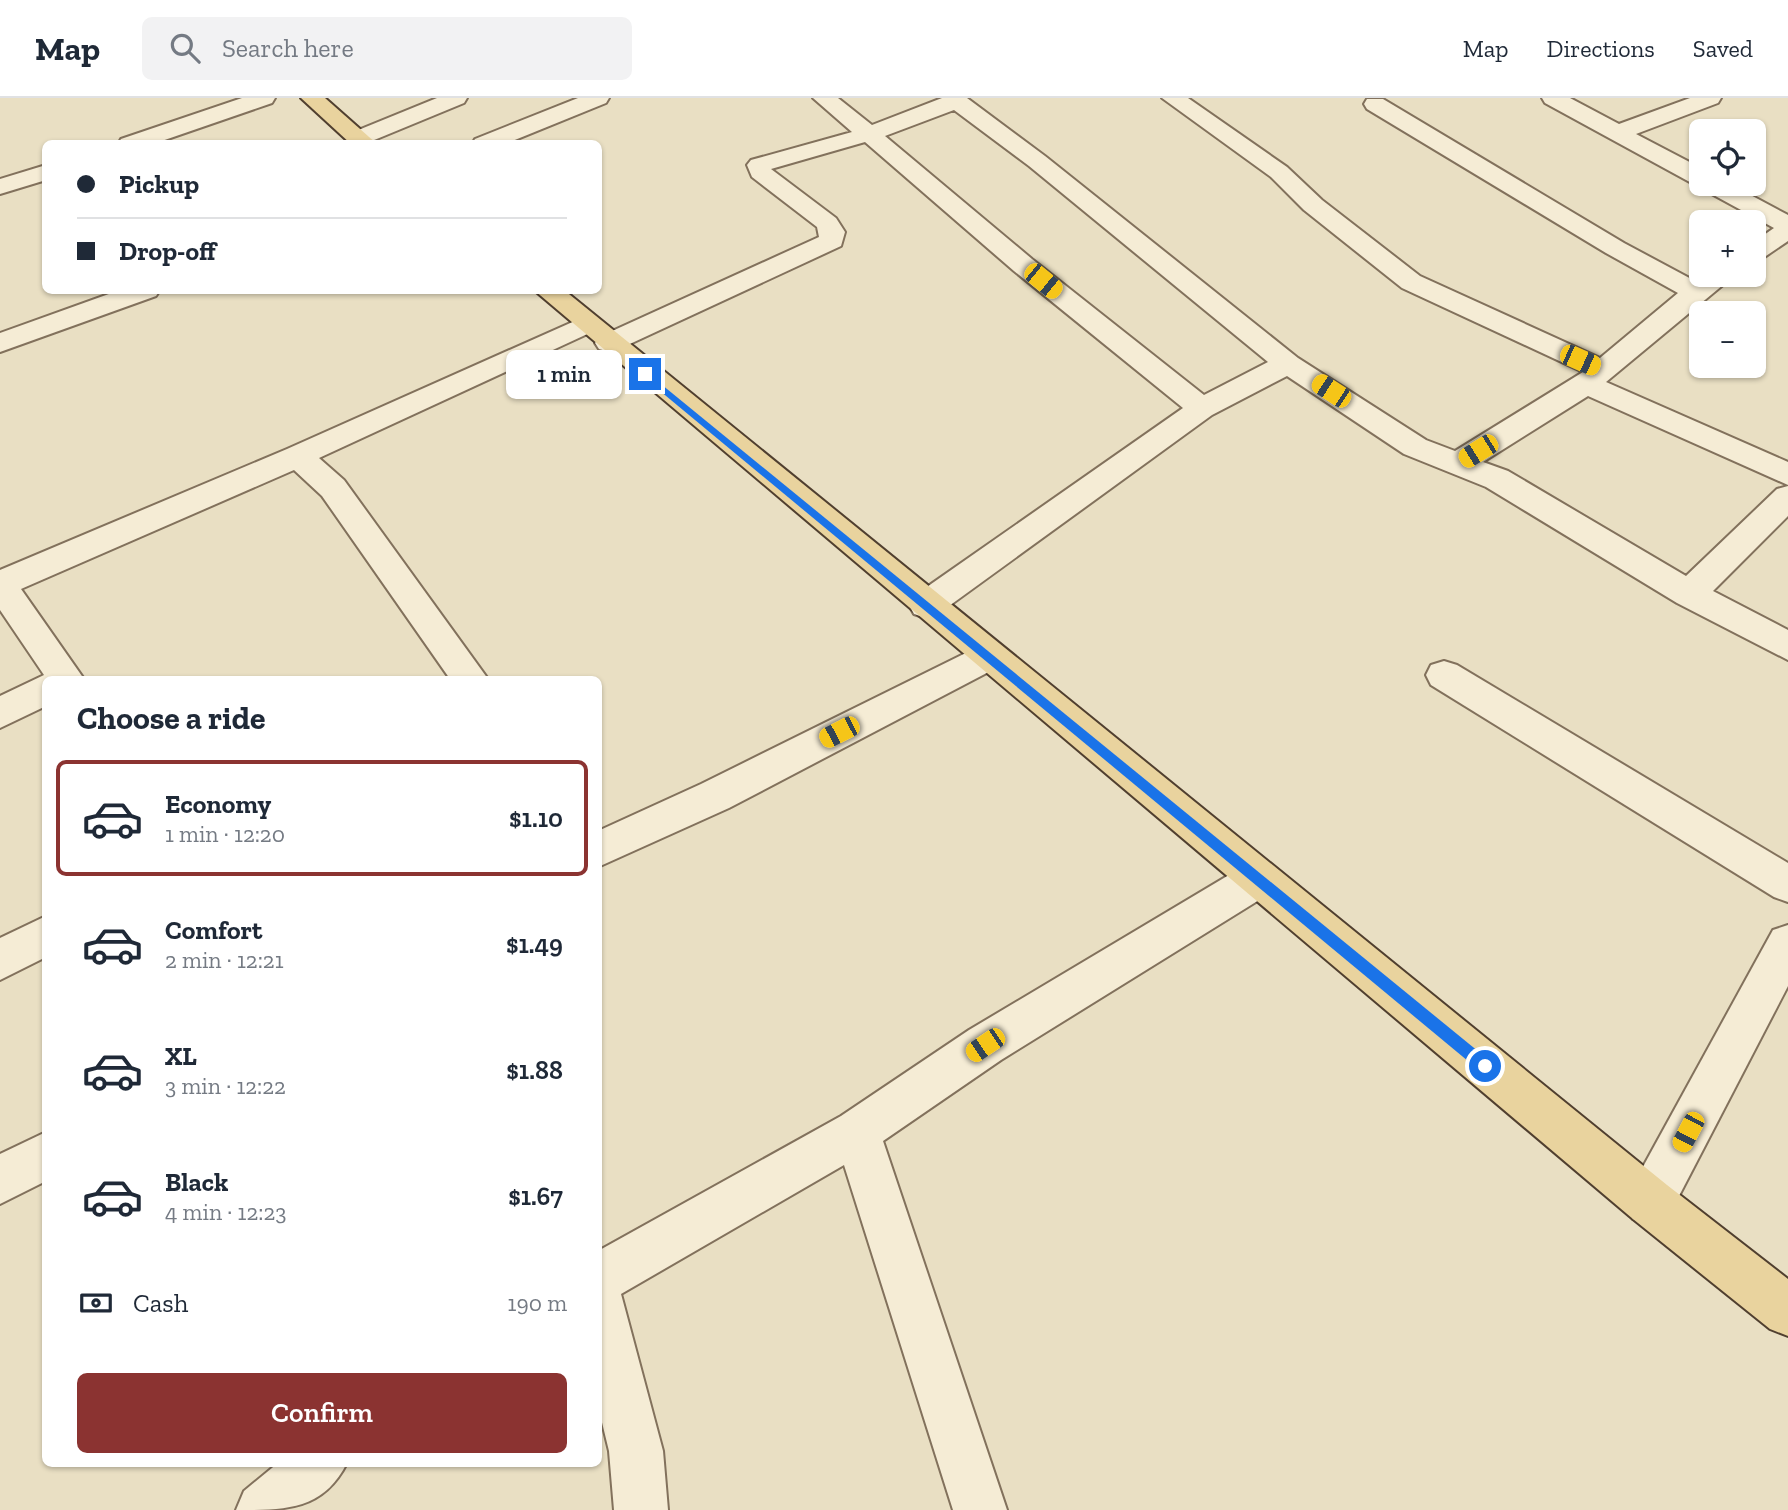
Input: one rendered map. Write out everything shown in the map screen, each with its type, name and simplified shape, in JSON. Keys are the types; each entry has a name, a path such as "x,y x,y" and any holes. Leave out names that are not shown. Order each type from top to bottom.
{"main road":[{"path":"312,98 362,140"},
{"path":"552,294 1650,1202 1788,1311"}],"street":[{"path":"141,140 264,98"},
{"path":"365,140 456,98"},
{"path":"493,140 598,98"},
{"path":"824,98 1023,265 1202,408"},
{"path":"1173,98 1279,172 1333,221 1412,282 1788,474"},
{"path":"1553,98 1689,172"},
{"path":"1617,133 1710,98"},
{"path":"63,676 0,584 298,456 832,241 832,232 827,223 760,172 760,165 869,134 955,100 1038,161 1264,340 1288,364 1415,447 1497,479 1689,594 1788,646"},
{"path":"1376,100 1615,248 1696,292"},
{"path":"0,187 42,173"},
{"path":"1734,196 1788,225"},
{"path":"1766,246 1788,230"},
{"path":"1456,464 1594,377 1704,287"},
{"path":"0,343 136,294"},
{"path":"926,604 1202,408 1288,364"},
{"path":"298,456 333,488 468,676"},
{"path":"1689,594 1788,497"},
{"path":"602,848 715,796 988,656"},
{"path":"1444,676 1788,884"},
{"path":"0,713 42,691"},
{"path":"602,1277 857,1132 985,1045 1258,879"},
{"path":"0,960 42,937"},
{"path":"1650,1202 1788,944"},
{"path":"857,1132 980,1510"},
{"path":"0,1180 42,1157"},
{"path":"602,1315 636,1451 641,1510"},
{"path":"263,1510 308,1467"}],"route":[{"path":"645,374 1485,1066"}]}
